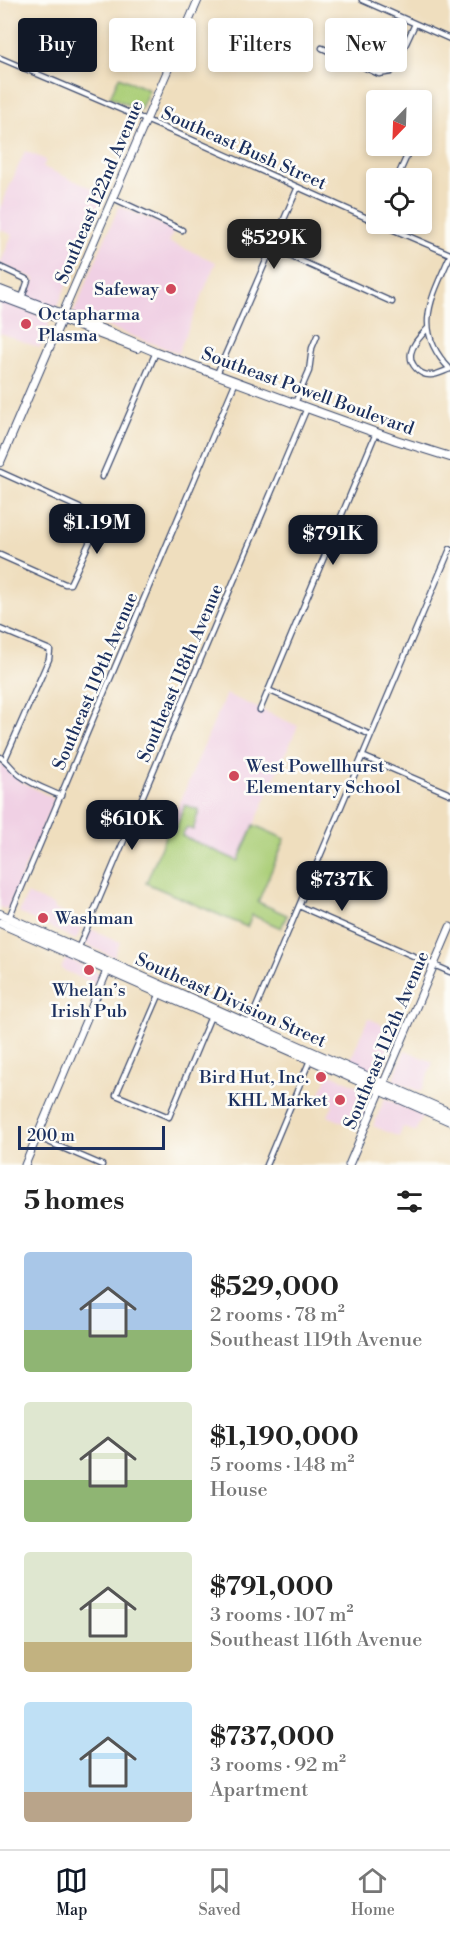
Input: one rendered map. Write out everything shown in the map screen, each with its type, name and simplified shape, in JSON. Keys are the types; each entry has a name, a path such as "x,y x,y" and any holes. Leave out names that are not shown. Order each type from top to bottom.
{"main road":[{"name":"Southeast 122nd Avenue","path":"0,462 198,0"},
{"name":"Southeast Powell Boulevard","path":"0,290 62,316"},
{"name":"Southeast Powell Boulevard","path":"0,296 62,316 376,434 450,457"},
{"name":"Southeast Division Street","path":"0,914 5,922 23,933 249,1025 450,1121"},
{"name":"Southeast Division Street","path":"5,922 78,949 160,993 310,1059 450,1113"},
{"name":"Southeast 112th Avenue","path":"349,1165 450,927"},
{"path":"23,933 29,931 50,937"},
{"path":"25,1165 109,967"}],"street":[{"path":"362,0 450,39"},
{"path":"322,48 379,74 391,72 415,24"},
{"name":"Southeast Bush Street","path":"0,58 147,120 366,218"},
{"path":"217,374 298,187"},
{"path":"113,198 182,230"},
{"name":"Southeast Bush Street","path":"403,234 450,255"},
{"path":"272,248 392,302"},
{"path":"428,329 415,343 411,352 411,360 415,368 431,375 450,369 434,349 428,329 429,307 450,255"},
{"path":"0,267 28,280 22,298"},
{"path":"295,403 309,371 312,348 317,336"},
{"path":"102,477 156,352"},
{"name":"Southeast 119th Avenue","path":"5,922 61,796 237,381"},
{"name":"Southeast 118th Avenue","path":"78,949 307,408"},
{"path":"260,710 376,434"},
{"path":"0,472 95,515 99,522 70,584 65,584 0,555"},
{"path":"249,1025 450,549"},
{"path":"0,629 50,650 49,659 3,758 9,767 21,776 61,796"},
{"path":"268,690 371,735"},
{"path":"362,756 450,794"},
{"path":"299,906 450,972"},
{"path":"160,993 116,1095 169,1117 211,1016"},
{"path":"266,1165 310,1059"},
{"path":"36,1137 102,1165"}],"shaded area":[{"path":"25,151 46,160 43,167 105,194 57,308 27,297 35,279 0,264 12,235 0,229 0,208"},
{"path":"119,206 174,230 169,242 216,262 178,353 73,314"},
{"path":"0,300 49,320 40,348 0,333"},
{"name":"West Powellhurst Elementary School","path":"226,694 298,726 238,861 168,830"},
{"path":"0,763 20,781 54,799 8,908 4,909 0,907"},
{"path":"27,894 55,906 54,909 84,923 76,940 19,913"},
{"path":"91,929 120,942 114,957 85,944"},
{"path":"66,958 96,971 99,974 95,984 61,969"},
{"path":"368,1018 399,1032 380,1074 350,1061"},
{"path":"405,1050 433,1062 421,1092 393,1080"},
{"path":"329,1073 373,1093 358,1129 328,1116 333,1105 318,1098"},
{"path":"385,1098 423,1116 415,1132 403,1127 399,1137 373,1126"}],"green space":[{"path":"119,77 149,90 140,110 110,97"},
{"path":"185,805 199,810 193,830 187,827 182,836 238,861 254,825 285,839 258,902 287,915 281,928 252,915 247,927 146,883 168,830 174,833"}],"place":[{"name":"Safeway","path":"171,289"},
{"name":"Octapharma Plasma","path":"26,324"},
{"name":"West Powellhurst Elementary School","path":"234,776"},
{"name":"Washman","path":"43,918"},
{"name":"Whelan’s Irish Pub","path":"89,970"},
{"name":"Bird Hut, Inc.","path":"321,1077"},
{"name":"KHL Market","path":"340,1100"}]}
